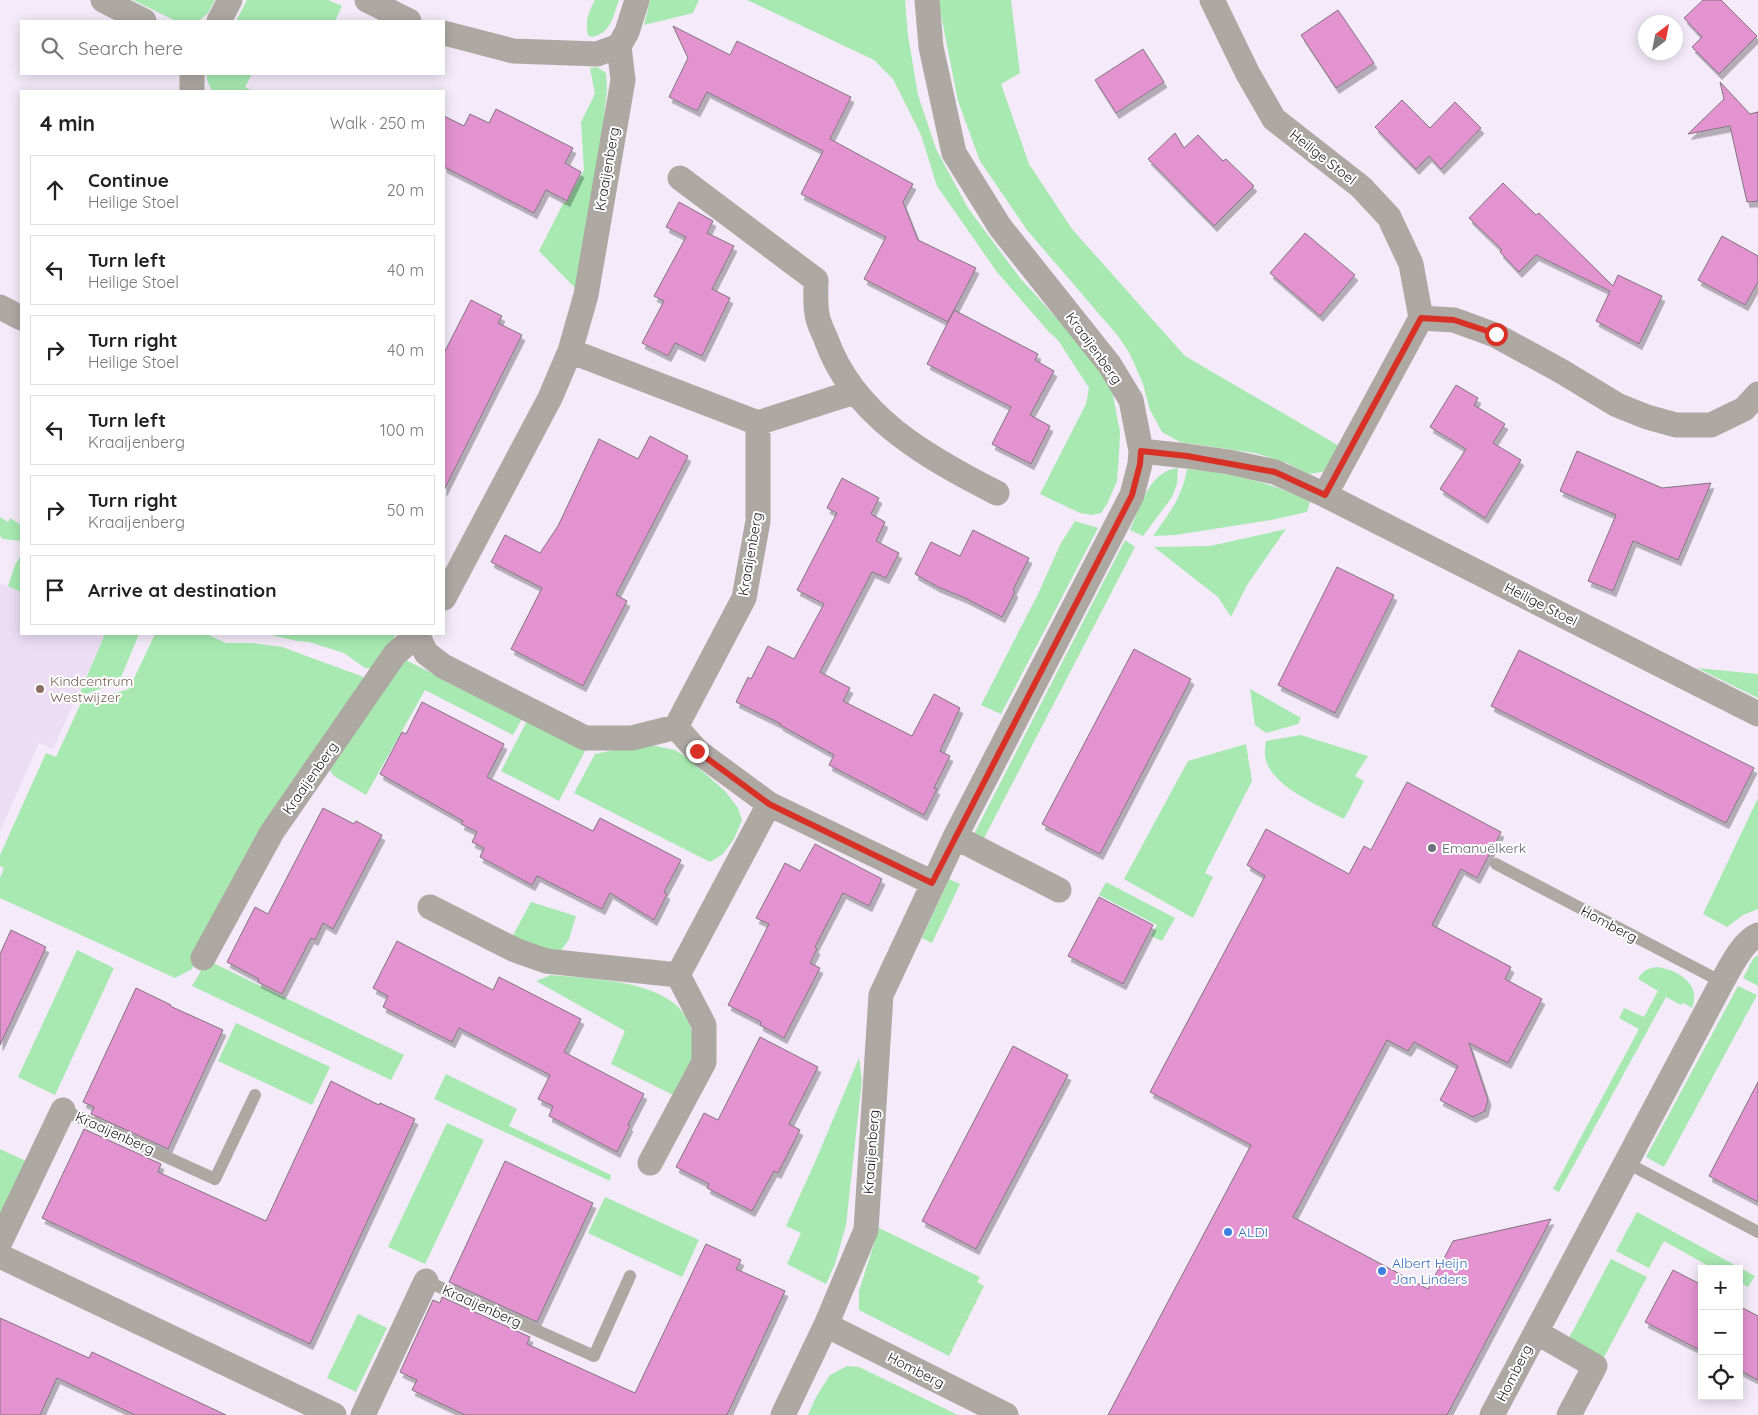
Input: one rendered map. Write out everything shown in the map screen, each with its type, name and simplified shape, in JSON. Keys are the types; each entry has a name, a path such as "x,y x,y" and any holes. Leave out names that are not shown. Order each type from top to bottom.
{"street":[{"path":"103,0 142,20"},
{"path":"219,20 230,0"},
{"path":"368,0 408,20"},
{"path":"445,33 512,51 597,54 619,46 628,32 637,0"},
{"name":"Kraaijenberg","path":"783,1415 826,1324 866,1230 881,994 955,837 1132,495 1140,464 1141,451 1131,400 1109,364 1000,227 954,153 931,47 926,0"},
{"name":"Heilige Stoel","path":"1212,0 1248,74 1274,119 1361,187 1390,217 1411,264 1421,318"},
{"name":"Kraaijenberg","path":"445,596 550,398 570,350 586,295 623,80 619,46"},
{"path":"192,75 192,90"},
{"path":"680,178 816,280 817,315 831,354 854,392 895,432 948,468 997,493"},
{"path":"0,307 20,317"},
{"path":"1325,495 1421,318 1454,320 1496,334 1617,405 1647,417 1676,425 1711,425 1744,409 1758,394"},
{"path":"570,350 758,423 854,392"},
{"name":"Kraaijenberg","path":"417,635 426,653 443,666 585,738 632,738 676,727 744,598 758,521 758,423"},
{"name":"Heilige Stoel","path":"1141,451 1212,460 1275,472 1325,495 1758,714"},
{"name":"Kraaijenberg","path":"203,958 272,832 395,654 416,635"},
{"path":"676,727 697,751 769,804 932,883"},
{"path":"678,975 769,804"},
{"path":"955,837 1059,890"},
{"path":"430,907 515,950 546,961 678,975"},
{"name":"Homberg","path":"1492,1415 1722,982 1739,953 1758,935"},
{"path":"650,1163 704,1062 704,1024 678,975"},
{"name":"Kraaijenberg","path":"0,1242 63,1110"},
{"path":"0,1256 305,1409 334,1415"},
{"name":"Kraaijenberg","path":"363,1415 426,1280"},
{"name":"Homberg","path":"826,1324 1006,1415"},
{"name":"Homberg","path":"1536,1332 1595,1366 1568,1415"}],"lane":[{"name":"Homberg","path":"1496,864 1722,982"},
{"name":"Kraaijenberg","path":"63,1110 216,1179 255,1095"},
{"path":"1627,1163 1758,1232"},
{"name":"Kraaijenberg","path":"426,1280 594,1356 630,1276"}],"shaded area":[{"name":"Kindcentrum Westwijzer","path":"0,584 20,592 20,635 105,635 53,749 39,743 0,831"}],"green space":[{"path":"133,0 215,0 208,13 200,20 174,20"},
{"path":"247,0 328,0 342,6 335,20 237,20"},
{"path":"595,0 619,0 613,18 607,28 598,35 591,37 588,35 587,21"},
{"path":"650,0 699,0 693,13 644,25"},
{"path":"747,0 905,0 908,35 918,95 936,149 968,208 1020,278 1081,345 1112,390 1120,432 1117,481 1101,513 1091,515 1080,513 1040,494 1086,404 1089,388 1058,340 997,272 937,186 921,135 893,79 874,60"},
{"path":"938,0 1011,0 1020,73 1001,84 1029,164 1072,229 1185,356 1341,447 1332,463 1322,472 1308,474 1287,463 1255,453 1180,442 1162,432 1150,410 1143,384 1130,354 1118,336 1027,230 980,161 958,101"},
{"path":"597,67 606,73 607,89 598,172 576,289 539,251 564,202 566,203 584,170 581,122 595,94 590,68"},
{"path":"207,75 251,75 245,87 250,90 212,90"},
{"path":"1178,468 1177,484 1172,497 1143,536 1130,530 1142,501 1153,483 1168,471"},
{"path":"1187,469 1250,479 1281,489 1310,502 1307,512 1271,520 1175,535 1153,536 1179,497"},
{"path":"0,517 8,522 10,518 20,524 20,541 3,539 0,536"},
{"path":"1075,521 1098,528 1001,714 981,705 1038,594 1061,543"},
{"path":"1286,529 1247,585 1231,617 1218,597 1154,547 1210,546"},
{"path":"1125,540 1135,547 983,840 973,836"},
{"path":"20,557 20,592 8,586"},
{"path":"105,635 139,635 119,682 78,697"},
{"path":"155,635 208,635 226,643 253,643 282,647 369,679 266,826 192,969 175,978 0,898 0,878 4,868 0,866 0,855 46,753 56,757 81,703 129,689"},
{"path":"271,635 395,635 376,669 365,668 344,653 309,642"},
{"path":"402,658 522,719 513,735 425,690 366,795 334,776 330,771 332,765"},
{"path":"1697,668 1758,674 1758,698"},
{"path":"1250,689 1301,718 1298,724 1266,733 1255,725"},
{"path":"528,719 586,749 559,801 501,771"},
{"path":"1301,735 1368,756 1355,776 1364,781 1344,819 1288,788 1271,771 1266,761 1266,741"},
{"path":"1246,744 1252,781 1205,873 1213,877 1193,918 1124,879 1188,761"},
{"path":"633,746 656,746 675,750 686,757 725,791 738,808 742,820 734,839 723,854 710,862 574,793 595,754"},
{"path":"1758,798 1758,909 1743,915 1727,927 1703,914"},
{"path":"949,879 960,884 932,943 922,938"},
{"path":"1106,882 1175,918 1162,941 1151,936 1157,925 1099,895"},
{"path":"531,902 576,916 569,939 560,952 548,951 512,937"},
{"path":"77,950 114,968 55,1095 18,1077"},
{"path":"1758,955 1758,986 1743,978 1753,959"},
{"path":"207,960 404,1055 391,1080 192,986"},
{"path":"1657,967 1673,971 1691,985 1694,992 1692,1008 1683,1003 1681,1005 1666,997 1559,1192 1553,1189 1639,1029 1619,1018 1624,1008 1644,1017 1658,991 1638,979 1646,970"},
{"path":"551,975 616,982 639,987 660,994 677,1006 688,1021 694,1057 690,1070 675,1096 611,1064 625,1031 536,981"},
{"path":"1738,986 1757,995 1664,1167 1646,1157"},
{"path":"236,1023 330,1067 312,1105 218,1061"},
{"path":"859,1058 862,1080 846,1225 835,1264 826,1284 787,1264 801,1233 786,1226"},
{"path":"446,1074 517,1109 509,1126 611,1175 610,1181 434,1099"},
{"path":"447,1123 484,1140 425,1264 388,1247"},
{"path":"0,1149 26,1161 0,1220"},
{"path":"605,1197 699,1240 682,1277 588,1233"},
{"path":"1637,1212 1735,1265 1707,1265 1664,1241 1649,1268 1616,1251"},
{"path":"879,1228 980,1277 977,1282 984,1286 949,1356 859,1310 859,1291"},
{"path":"1611,1259 1647,1277 1603,1359 1568,1340"},
{"path":"1743,1269 1755,1276 1748,1287 1743,1284"},
{"path":"358,1314 387,1328 356,1392 327,1378"},
{"path":"847,1366 859,1367 958,1415 808,1415 816,1397 830,1375"}],"building":[{"path":"1703,0 1721,0 1757,36 1719,74 1692,47 1702,37 1684,18"},
{"path":"1338,10 1374,63 1336,88 1301,35"},
{"path":"673,26 730,55 737,41 851,97 830,139 913,184 903,202 918,240 976,268 948,322 864,279 886,237 801,194 823,151 707,92 697,111 669,97 688,58"},
{"path":"1143,49 1164,82 1116,113 1095,80"},
{"path":"1720,82 1750,114 1758,112 1758,201 1747,202 1730,126 1688,134 1724,99"},
{"path":"1402,100 1430,128 1455,102 1481,128 1441,169 1429,156 1416,169 1375,127"},
{"path":"496,109 573,148 565,163 581,172 567,201 546,190 534,213 445,168 445,116 464,126 470,114 489,123"},
{"path":"1175,133 1184,148 1198,135 1223,161 1226,159 1254,186 1214,226 1148,159"},
{"path":"1503,183 1536,215 1539,213 1613,286 1618,275 1662,296 1639,344 1596,321 1610,291 1536,255 1519,272 1500,252 1502,250 1469,218"},
{"path":"679,202 713,221 707,233 734,246 712,289 730,298 702,356 675,343 668,356 642,343 664,301 654,296 686,237 666,227"},
{"path":"1305,233 1355,275 1320,316 1270,273"},
{"path":"1722,236 1758,256 1758,282 1745,305 1698,280"},
{"path":"471,300 502,316 498,323 522,335 445,488 445,351"},
{"path":"954,310 1038,354 1035,360 1054,371 1030,415 1050,426 1031,464 992,444 1011,407 927,364"},
{"path":"1456,385 1478,398 1474,405 1505,424 1493,443 1521,460 1485,518 1440,489 1466,449 1430,427"},
{"path":"650,436 688,456 616,595 627,601 583,686 511,649 542,588 491,562 505,535 540,553 558,526 599,439 638,459"},
{"path":"1577,451 1662,488 1711,483 1678,560 1633,541 1613,591 1588,581 1616,515 1560,491"},
{"path":"842,478 879,498 871,514 885,522 876,541 899,553 886,578 872,572 820,672 850,688 843,701 912,736 934,694 960,708 940,751 950,756 934,788 937,789 924,815 829,765 834,755 781,724 736,702 748,677 751,679 768,646 794,659 824,604 797,590 837,513 827,508"},
{"path":"973,530 1029,558 1002,617 915,574 931,542 960,556"},
{"path":"1337,567 1394,595 1335,713 1278,685"},
{"path":"1134,649 1191,679 1100,854 1042,824"},
{"path":"1519,650 1754,768 1726,823 1491,706"},
{"path":"422,702 504,744 487,777 593,831 600,818 681,860 664,892 667,894 654,920 610,893 602,909 537,876 532,885 480,857 484,848 472,842 477,832 461,824 463,821 380,774 402,732 406,734"},
{"path":"1407,782 1501,832 1477,878 1461,869 1432,925 1511,967 1505,979 1542,999 1508,1063 1469,1043 1488,1100 1485,1111 1473,1117 1440,1100 1458,1066 1414,1042 1408,1051 1387,1040 1293,1217 1428,1289 1453,1241 1551,1219 1447,1415 1108,1415 1251,1145 1150,1092 1265,876 1247,865 1266,829 1349,874 1364,846 1371,850"},
{"path":"323,808 354,824 356,821 382,835 333,929 323,923 315,940 311,938 282,994 258,982 259,979 227,962 255,907 268,914"},
{"path":"815,844 882,879 869,906 843,893 815,947 817,949 810,963 820,968 784,1038 760,1025 761,1022 728,1005 769,924 756,918 785,863 800,871"},
{"path":"1099,897 1153,925 1123,984 1068,956"},
{"path":"11,930 46,947 0,1045 0,954"},
{"path":"397,941 493,990 499,977 581,1019 564,1052 644,1094 617,1152 549,1116 553,1106 538,1099 550,1075 459,1028 452,1042 383,1007 388,996 373,988"},
{"path":"136,988 223,1030 168,1149 91,1114 94,1107 83,1102"},
{"path":"760,1037 818,1067 789,1124 800,1130 778,1173 774,1171 752,1211 707,1188 709,1184 676,1167 704,1113 718,1120"},
{"path":"1013,1046 1068,1075 976,1249 922,1221"},
{"path":"331,1081 379,1105 380,1103 415,1119 310,1344 42,1218 84,1129 161,1164 158,1172 266,1221"},
{"path":"1758,1082 1758,1202 1709,1176"},
{"path":"505,1161 593,1203 537,1322 449,1282"},
{"path":"706,1244 741,1260 736,1269 785,1291 727,1415 465,1415 412,1390 417,1380 400,1372 433,1300 440,1303 442,1297 530,1337 527,1344 635,1393"},
{"path":"1673,1270 1698,1283 1698,1349 1645,1322"},
{"path":"1743,1308 1758,1316 1758,1380 1743,1372"},
{"path":"0,1318 89,1358 92,1352 226,1415 135,1415 57,1378 40,1415 0,1415"}],"place":[{"name":"Kindcentrum Westwijzer","path":"40,689"},
{"name":"Emanuëlkerk","path":"1432,848"},
{"name":"ALDI","path":"1228,1232"},
{"name":"Albert Heijn Jan Linders","path":"1382,1271"}],"route":[{"path":"697,751 769,804 932,883 1132,495 1140,464 1141,451 1229,462 1275,472 1325,495 1421,318 1454,320 1496,334"}]}
